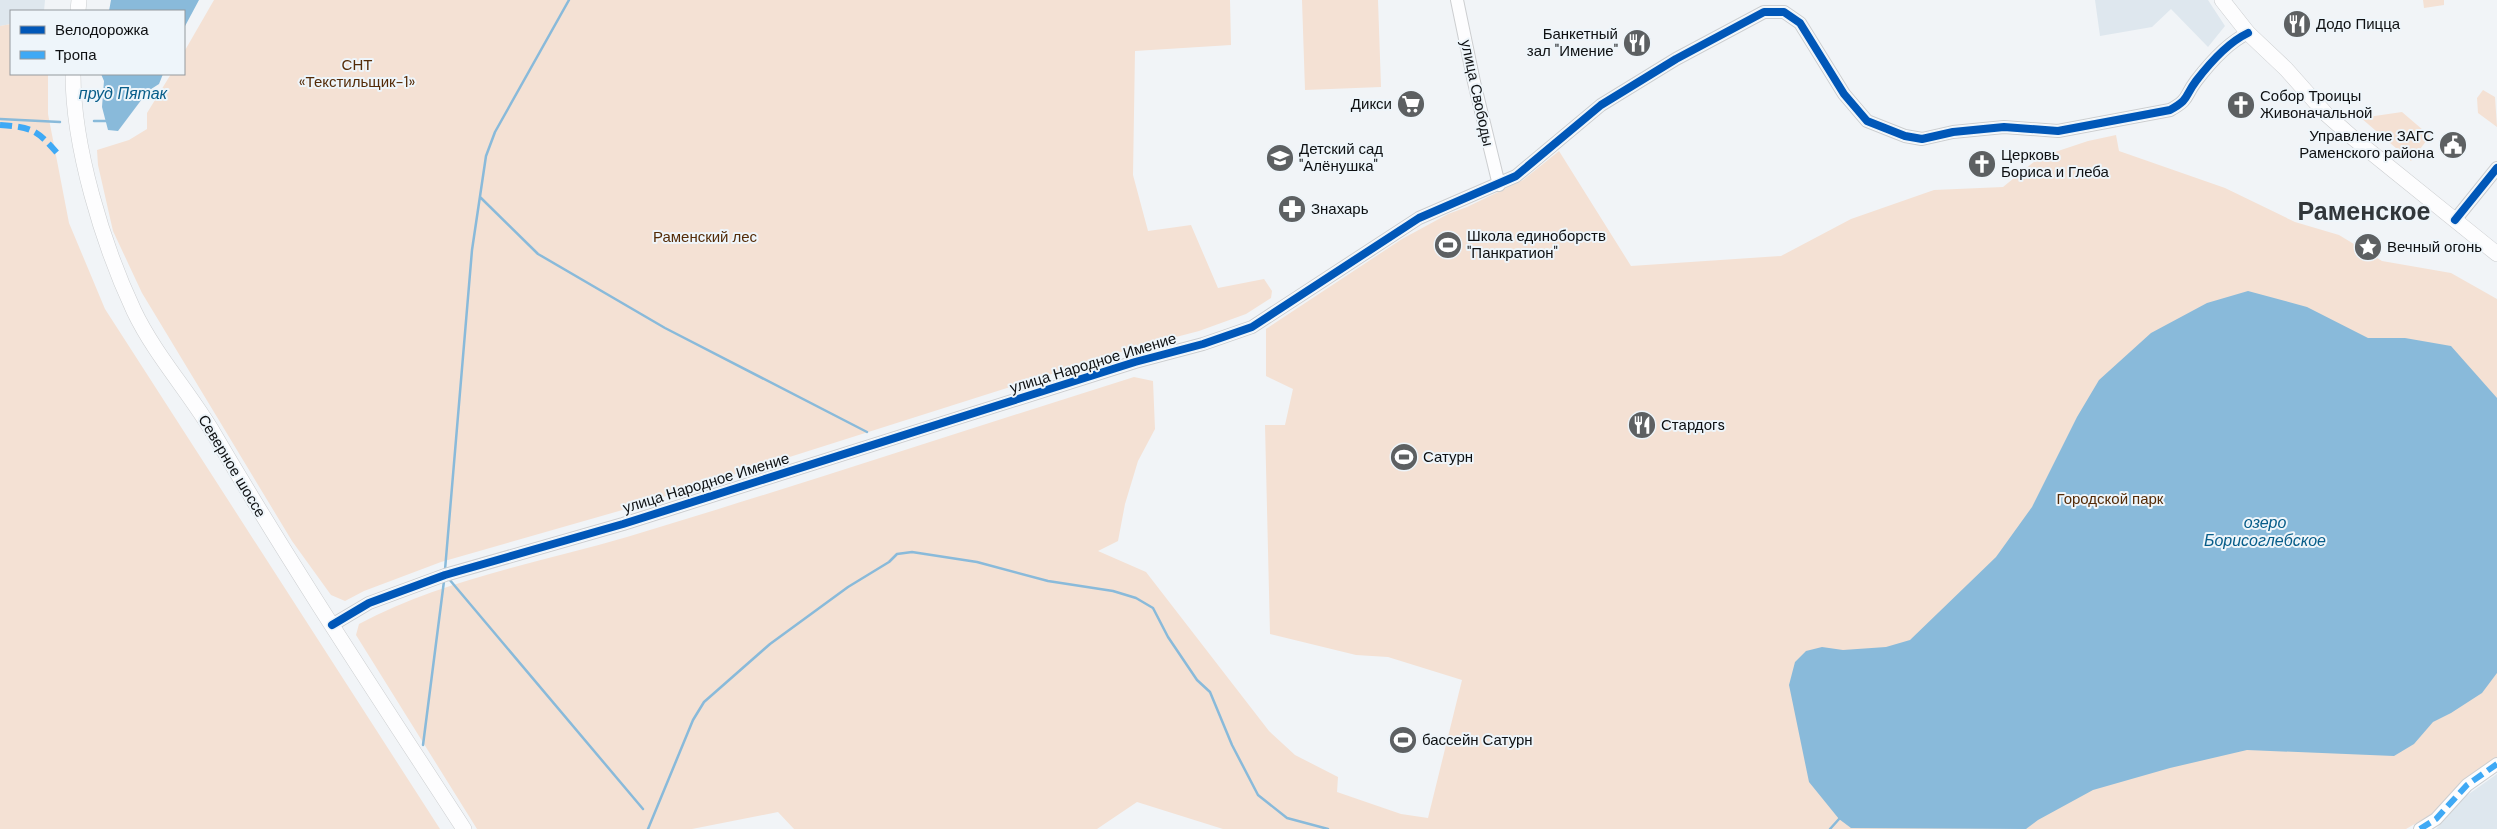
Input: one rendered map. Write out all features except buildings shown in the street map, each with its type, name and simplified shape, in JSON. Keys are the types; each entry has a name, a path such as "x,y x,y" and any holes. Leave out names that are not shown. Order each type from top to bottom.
{"main road":[{"path":"2222,0 2248,33 2286,69 2319,107 2352,137 2497,254"},
{"name":"Северное шоссе","path":"73,75 77,124 88,175 103,231 134,312 203,415 264,520 464,829"}],"street":[{"name":"улица Свободы","path":"1458,0 1474,82 1499,185"},
{"name":"улица Народное Имение","path":"332,625 369,603 445,575 632,521 1134,362 1204,344 1252,326 1419,218 1499,185 1516,176 1544,155 1601,105 1653,72 1764,12 1784,12 1800,23 1844,94 1867,121 1888,131 1922,138 2004,126 2058,131 2170,110 2184,102 2196,82 2207,70 2239,38 2248,33"},
{"path":"2455,220 2497,168"},
{"path":"2420,829 2436,818 2467,785 2497,764"}],"shaded area":[{"path":"0,0 45,0 44,10 10,10 10,24 0,26"},
{"path":"2095,0 2208,0 2225,26 2208,47 2171,9 2152,27 2100,36"},
{"path":"2497,774 2497,829 2436,829 2466,796"}],"green space":[{"name":"Раменский лес","path":"214,0 1230,0 1231,45 1135,51 1133,175 1148,231 1191,225 1218,288 1264,279 1272,291 1271,298 1246,314 1199,331 1130,349 619,511 441,562 364,591 345,601 331,595 292,541 142,293 113,231 98,165 97,150 129,140 147,129 147,113 170,75 185,75 185,50"},
{"path":"1302,0 1378,0 1381,87 1305,90"},
{"path":"2423,0 2444,0 2444,5 2424,8"},
{"path":"10,24 10,75 48,75 48,114 69,223 105,309 440,829 0,829 0,26"},
{"path":"2483,90 2495,97 2497,127 2478,113 2477,98"},
{"path":"2402,112 2430,136 2411,161 2361,118"},
{"name":"Городской парк","path":"2116,135 2119,151 2225,188 2295,222 2339,235 2382,261 2451,273 2497,299 2497,762 2432,814 2406,829 1223,829 1137,802 1097,829 794,829 778,812 692,829 477,829 356,635 359,624 390,609 456,584 691,518 1134,377 1153,381 1155,429 1138,461 1125,504 1118,541 1098,551 1146,572 1269,731 1295,755 1338,777 1337,792 1401,814 1428,818 1462,680 1388,657 1356,655 1270,634 1265,425 1285,425 1293,389 1266,376 1266,329 1402,239 1448,214 1523,180 1559,151 1631,266 1781,256 1851,219 1934,190 2003,187 2040,157 2088,141"}],"water":[{"path":"111,0 199,0 185,26 185,10 109,10"},
{"name":"пруд Пятак","path":"101,75 163,75 159,84 148,91 118,131 108,130 102,107 104,81"},
{"name":"озеро Борисоглебское","path":"2248,291 2307,307 2368,338 2405,338 2451,346 2497,398 2497,673 2482,693 2433,722 2414,744 2394,756 2247,750 2170,768 2093,790 2038,820 2026,829 1851,828 1839,819 1809,782 1789,685 1795,662 1806,651 1822,647 1843,650 1886,647 1910,640 1996,557 2032,507 2077,417 2099,380 2151,333 2207,303"}],"waterway":[{"path":"445,570 472,250 486,156 495,132 569,0"},
{"path":"0,119 60,122"},
{"path":"94,121 107,121"},
{"path":"480,197 538,254 665,328 867,432"},
{"path":"648,829 693,720 704,702 770,644 848,587 889,562 897,554 912,552 977,562 1048,581 1113,591 1136,598 1153,608 1168,637 1197,680 1210,692 1232,745 1258,795 1287,818 1328,829"},
{"path":"449,579 643,809"},
{"path":"423,745 444,581"},
{"path":"1830,829 1839,819"}],"marked path":[{"path":"0,125 20,127 33,131 45,140 58,154"},
{"path":"2420,829 2436,819 2467,785 2497,764"}],"cycle path":[{"path":"332,625 369,603 445,575 623,524 1135,362 1203,344 1252,327 1419,218 1516,176 1601,105 1676,59 1764,12 1784,12 1800,23 1844,94 1867,121 1905,136 1922,139 1953,132 2004,127 2058,131 2170,110 2184,100 2196,81 2220,54 2248,33"},
{"path":"2455,220 2497,168"}],"place":[{"name":"Додо Пицца","path":"2297,24"},
{"name":"Банкетный зал \"Имение\"","path":"1637,43"},
{"name":"Дикси","path":"1411,104"},
{"name":"Собор Троицы Живоначальной","path":"2241,105"},
{"name":"Управление ЗАГС Раменского района","path":"2453,145"},
{"name":"Детский сад \"Алёнушка\"","path":"1280,158"},
{"name":"Церковь Бориса и Глеба","path":"1982,164"},
{"name":"Знахарь","path":"1292,209"},
{"name":"Школа единоборств \"Панкратион\"","path":"1448,245"},
{"name":"Вечный огонь","path":"2368,247"},
{"name":"Стардогs","path":"1642,425"},
{"name":"Сатурн","path":"1404,457"},
{"name":"бассейн Сатурн","path":"1403,740"}],"district":[{"name":"Раменское","path":"2364,211"}],"park label":[{"name":"СНТ «Текстильщик-1»","path":"357,74"}]}
